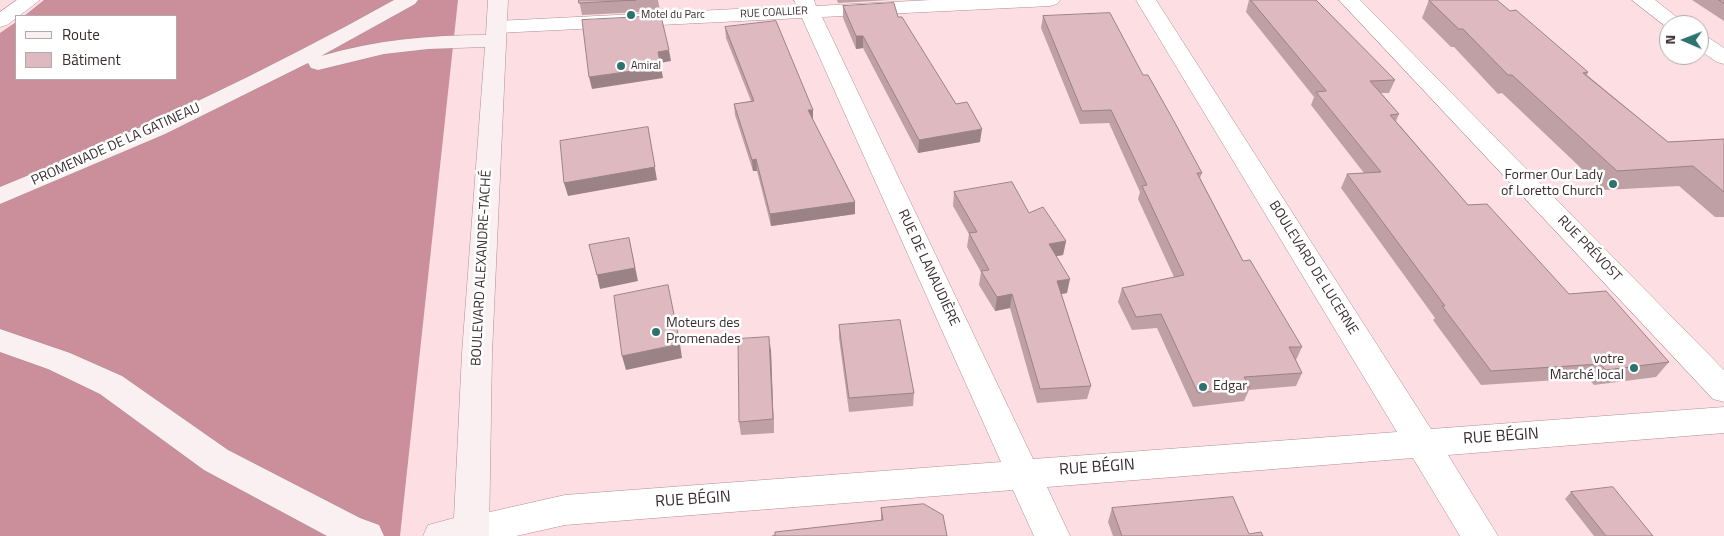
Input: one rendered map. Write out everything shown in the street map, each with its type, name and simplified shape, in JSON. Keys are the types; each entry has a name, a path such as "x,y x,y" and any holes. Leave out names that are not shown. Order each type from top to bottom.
{"street":[{"path":"0,21 30,0"},
{"name":"PROMENADE DE LA GATINEAU","path":"0,196 143,135 301,60 408,0"},
{"name":"BOULEVARD ALEXANDRE-TACHÉ","path":"461,534 477,353 498,0"},
{"name":"RUE COALLIER","path":"497,34 807,6 1050,0"},
{"name":"BOULEVARD DE LUCERNE","path":"1146,0 1480,536"},
{"name":"RUE PRÉVOST","path":"1349,0 1724,390"},
{"path":"1642,0 1663,15"},
{"name":"RUE DE LANAUDIÈRE","path":"807,6 1052,536"},
{"name":"PROMENADE DE LA GATINEAU","path":"230,93 341,56 372,49 497,34"},
{"path":"1709,47 1724,58"},
{"path":"0,340 59,362 111,385 216,460 348,530 366,536"},
{"name":"RUE BÉGIN","path":"461,534 565,510 1724,420"}],"shaded area":[{"path":"44,0 458,0 400,536 0,536 0,33 15,23 15,80 178,80 178,15 25,15"}],"building":[{"path":"579,0 636,0 579,3"},
{"path":"1251,0 1316,0 1395,80 1370,81 1399,114 1390,115 1468,205 1487,204 1569,294 1606,291 1669,362 1606,370 1600,364 1491,371 1347,174 1381,172 1316,92 1326,91"},
{"path":"1429,0 1497,0 1510,11 1516,10 1588,72 1583,73 1668,142 1724,139 1724,192 1693,166 1617,171 1512,75 1508,75 1463,29 1459,29"},
{"path":"894,3 898,17 902,17 956,104 967,102 982,129 919,140 863,36 856,36 843,6"},
{"path":"1110,13 1143,75 1148,75 1202,173 1197,173 1243,261 1250,260 1302,347 1289,347 1302,373 1244,377 1250,387 1198,393 1161,314 1136,317 1122,288 1184,275 1142,186 1147,185 1111,110 1082,111 1043,16"},
{"path":"661,16 669,50 658,52 661,67 589,77 582,20"},
{"path":"776,21 813,110 808,110 855,202 770,214 756,159 752,160 734,104 754,101 725,27"},
{"path":"648,127 655,167 564,183 560,141"},
{"path":"1012,182 1029,213 1043,207 1066,241 1049,244 1070,279 1057,281 1091,386 1040,389 1012,294 997,297 981,271 989,270 969,233 977,232 954,192"},
{"path":"629,238 635,268 597,275 589,245"},
{"path":"668,285 680,344 622,356 614,296"},
{"path":"900,320 914,393 849,398 839,325"},
{"path":"769,337 773,419 739,422 738,339"},
{"path":"1613,487 1653,536 1606,536 1571,492"},
{"path":"1233,497 1249,534 1261,532 1263,536 1122,536 1112,508"},
{"path":"924,504 943,515 947,536 775,536 775,532 883,520 881,508"}],"place":[{"name":"Motel du Parc","path":"631,15"},
{"name":"Amiral","path":"621,66"},
{"name":"Former Our Lady of Loretto Church","path":"1613,184"},
{"name":"Moteurs des Promenades","path":"656,332"},
{"name":"votre Marché local","path":"1634,368"},
{"name":"Edgar","path":"1203,387"}]}
